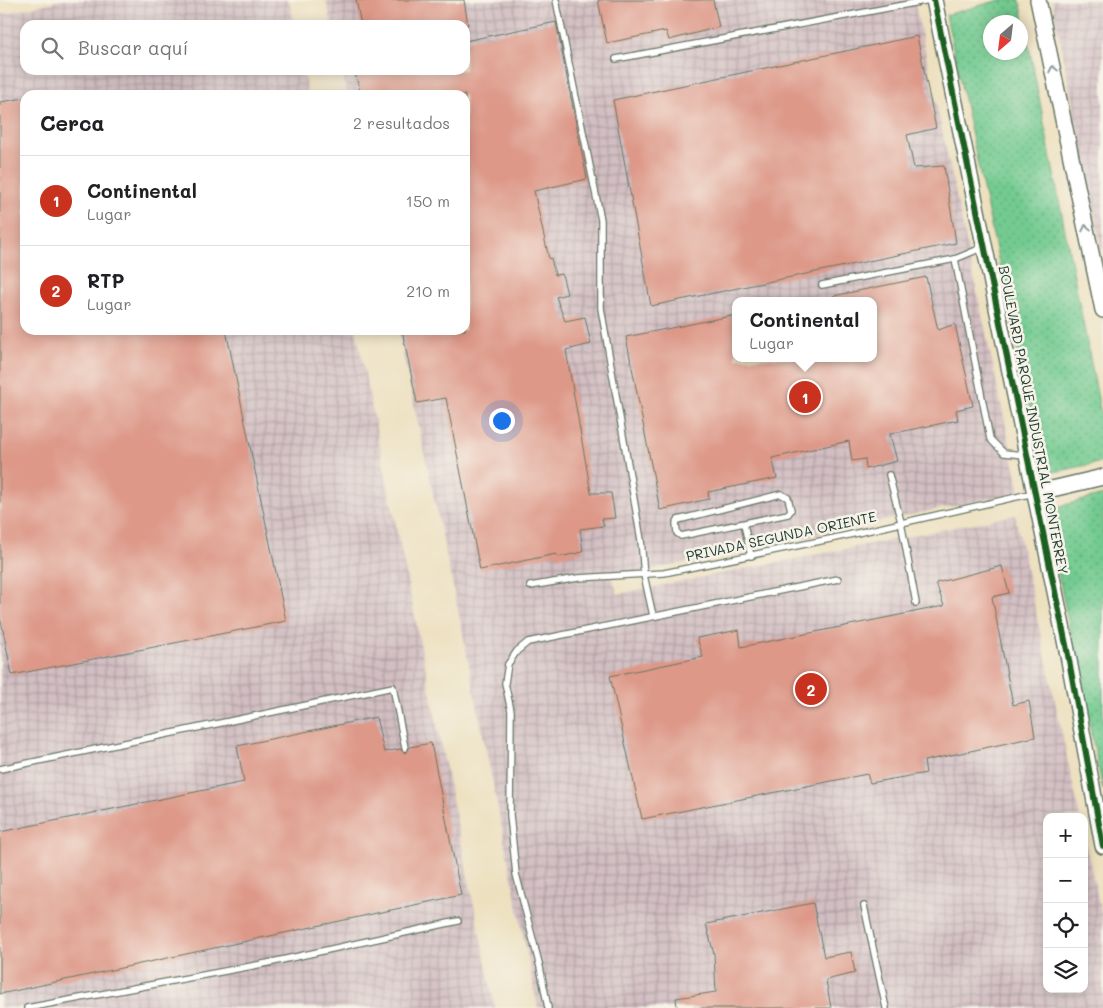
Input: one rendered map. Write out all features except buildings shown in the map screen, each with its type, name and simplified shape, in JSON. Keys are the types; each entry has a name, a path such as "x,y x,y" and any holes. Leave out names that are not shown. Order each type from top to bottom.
{"street":[{"name":"BOULEVARD PARQUE INDUSTRIAL MONTERREY","path":"934,0 1028,455 1103,846"},
{"path":"1038,0 1094,251 1103,310"},
{"path":"1035,492 1103,477"}],"lane":[{"path":"556,0 601,220 601,308 641,540 644,575 653,616"},
{"path":"616,59 930,0"},
{"path":"822,286 955,259 986,247"},
{"path":"955,259 990,439 1004,453 1028,455"},
{"path":"889,475 901,522 916,603"},
{"name":"PRIVADA SEGUNDA ORIENTE","path":"530,586 578,578 644,575 751,556 1035,492"},
{"path":"781,494 788,498 791,510 788,514 744,524 681,536 678,533 676,523 678,520 781,494"},
{"path":"744,524 751,556"},
{"path":"548,1008 540,967 516,874 510,815 511,711 505,683 508,664 517,651 528,642 838,579"},
{"path":"0,769 393,687 405,748"},
{"path":"864,906 886,1008"},
{"path":"27,1008 268,963 458,921"}],"shaded area":[{"path":"62,0 289,0 293,20 20,20 20,75 304,75 307,90 20,90 20,335 357,335 495,1008 0,1008 0,15"},
{"path":"326,0 914,0 1020,492 612,578 618,594 1015,515 1079,813 1043,813 1043,993 1088,993 1088,855 1103,922 1103,1008 538,1008 458,610 399,335 470,335 470,90 346,90 343,75 470,75 470,20 331,20"},
{"path":"1052,0 1103,0 1103,256"}],"green space":[{"path":"1000,0 1020,0 1023,15 983,15 983,60 1028,60 1028,41 1103,424 1103,462 1044,474 946,15"},
{"path":"1103,495 1103,790 1045,510"}],"cycle path":[{"path":"934,0 1068,655 1103,846"}],"place":[{"name":"Continental","path":"805,397"},
{"name":"RTP","path":"811,689"}]}
